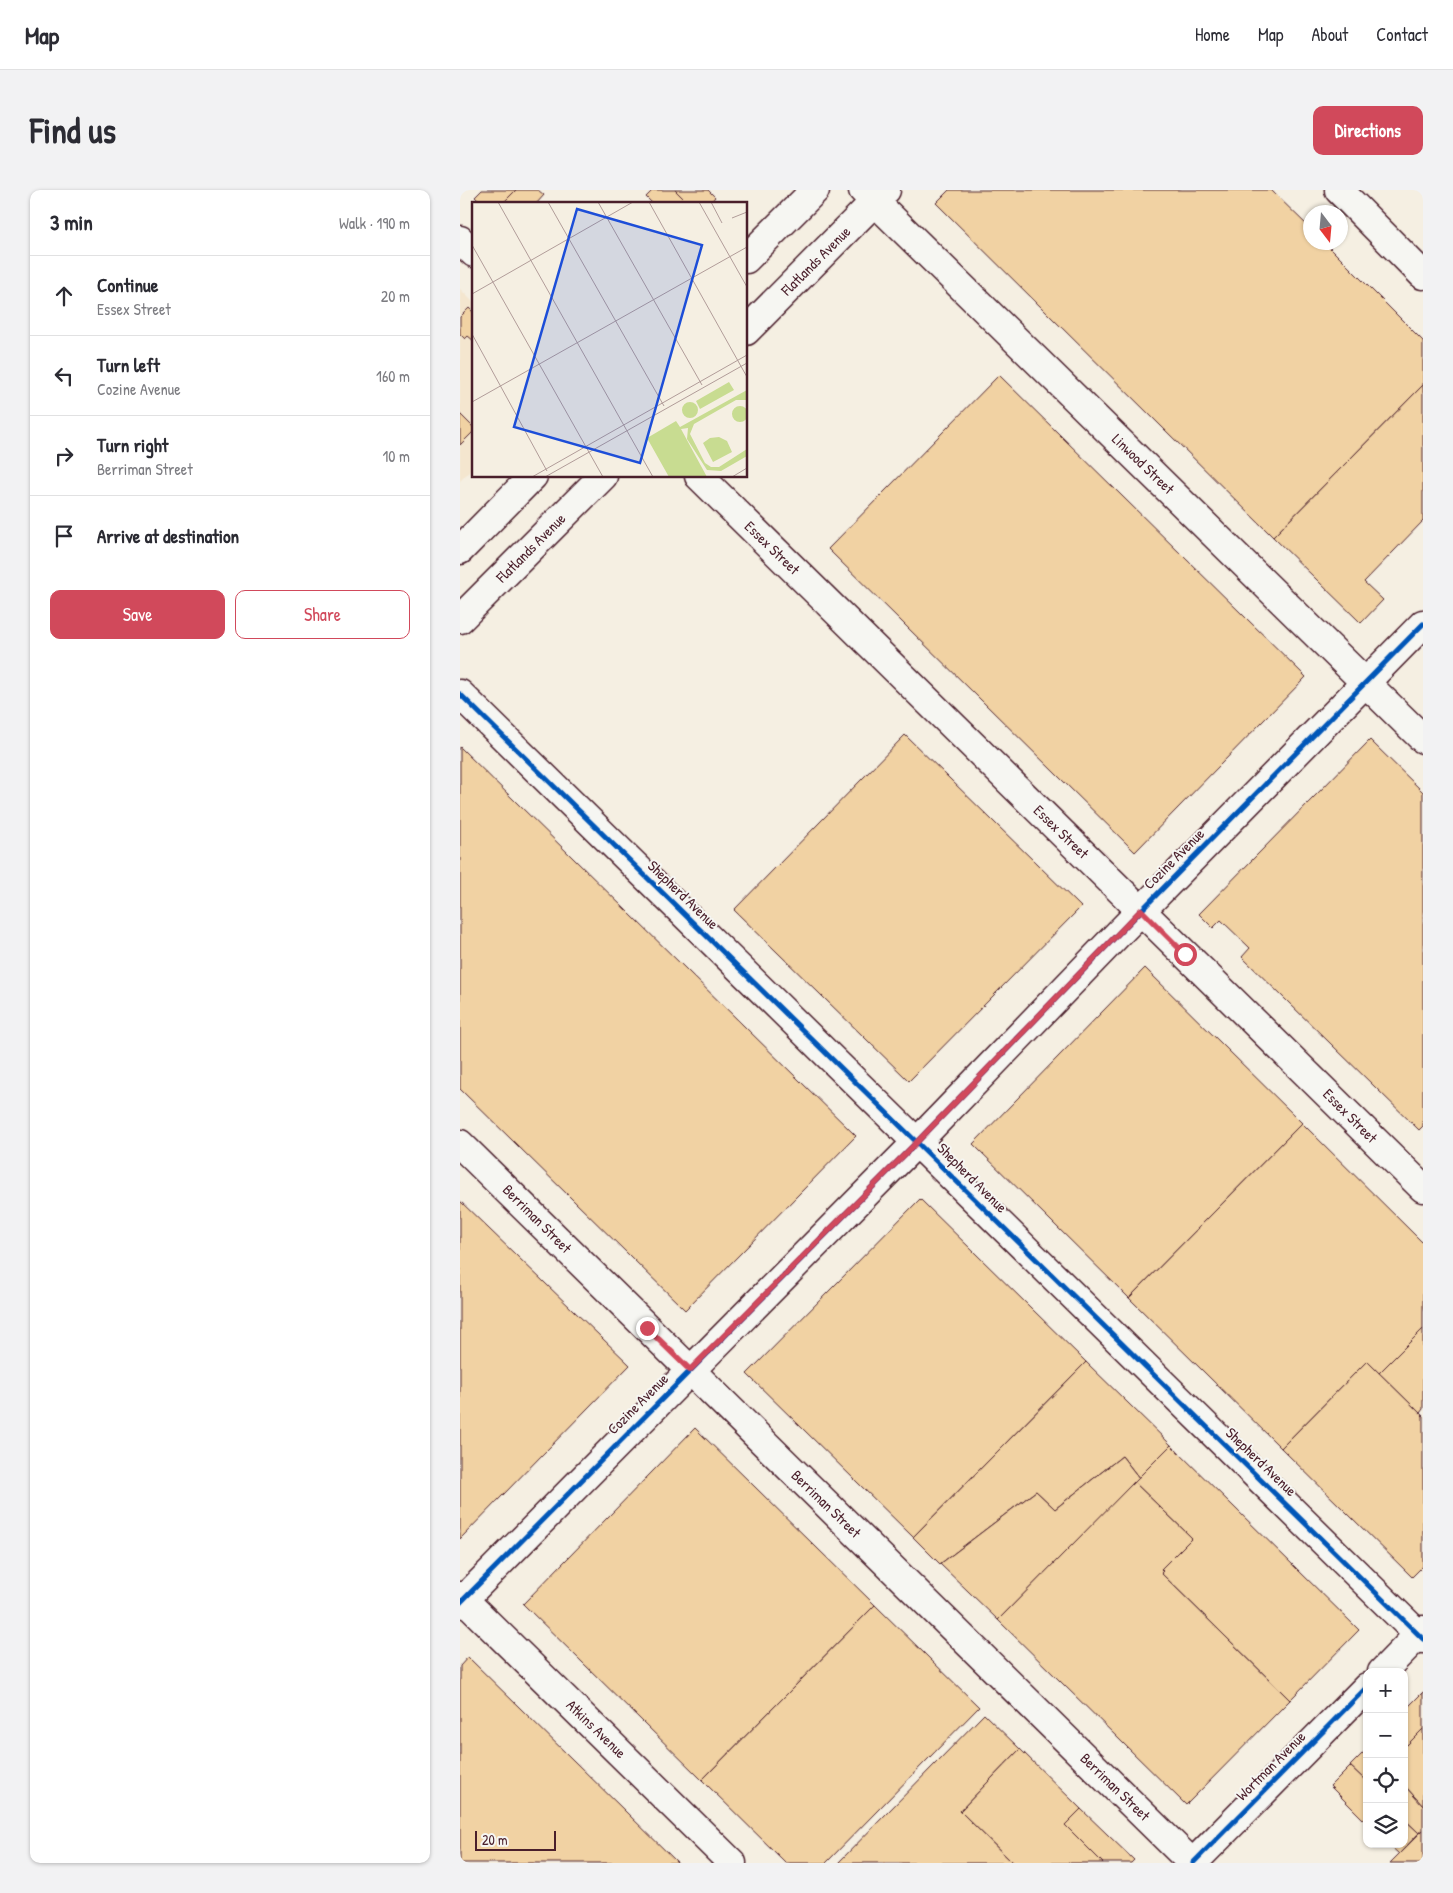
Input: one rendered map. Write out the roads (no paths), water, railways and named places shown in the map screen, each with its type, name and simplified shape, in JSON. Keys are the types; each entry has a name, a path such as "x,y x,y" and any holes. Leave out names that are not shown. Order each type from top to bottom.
{"street":[{"path":"748,257 815,190"},
{"path":"1339,190 1423,275"},
{"name":"Flatlands Avenue","path":"748,329 874,194"},
{"name":"Linwood Street","path":"874,194 1423,739"},
{"path":"460,240 472,251"},
{"path":"460,550 531,478"},
{"name":"Flatlands Avenue","path":"460,619 601,478"},
{"name":"Essex Street","path":"701,478 1423,1188"},
{"name":"Cozine Avenue","path":"461,1599 917,1142 1141,910 1423,624"},
{"name":"Shepherd Avenue","path":"460,694 1421,1634"},
{"name":"Berriman Street","path":"460,1144 1192,1863"},
{"name":"Atkins Avenue","path":"461,1599 732,1863"},
{"path":"1386,1668 1421,1634"},
{"name":"Wortman Avenue","path":"1192,1863 1363,1691"}]}
